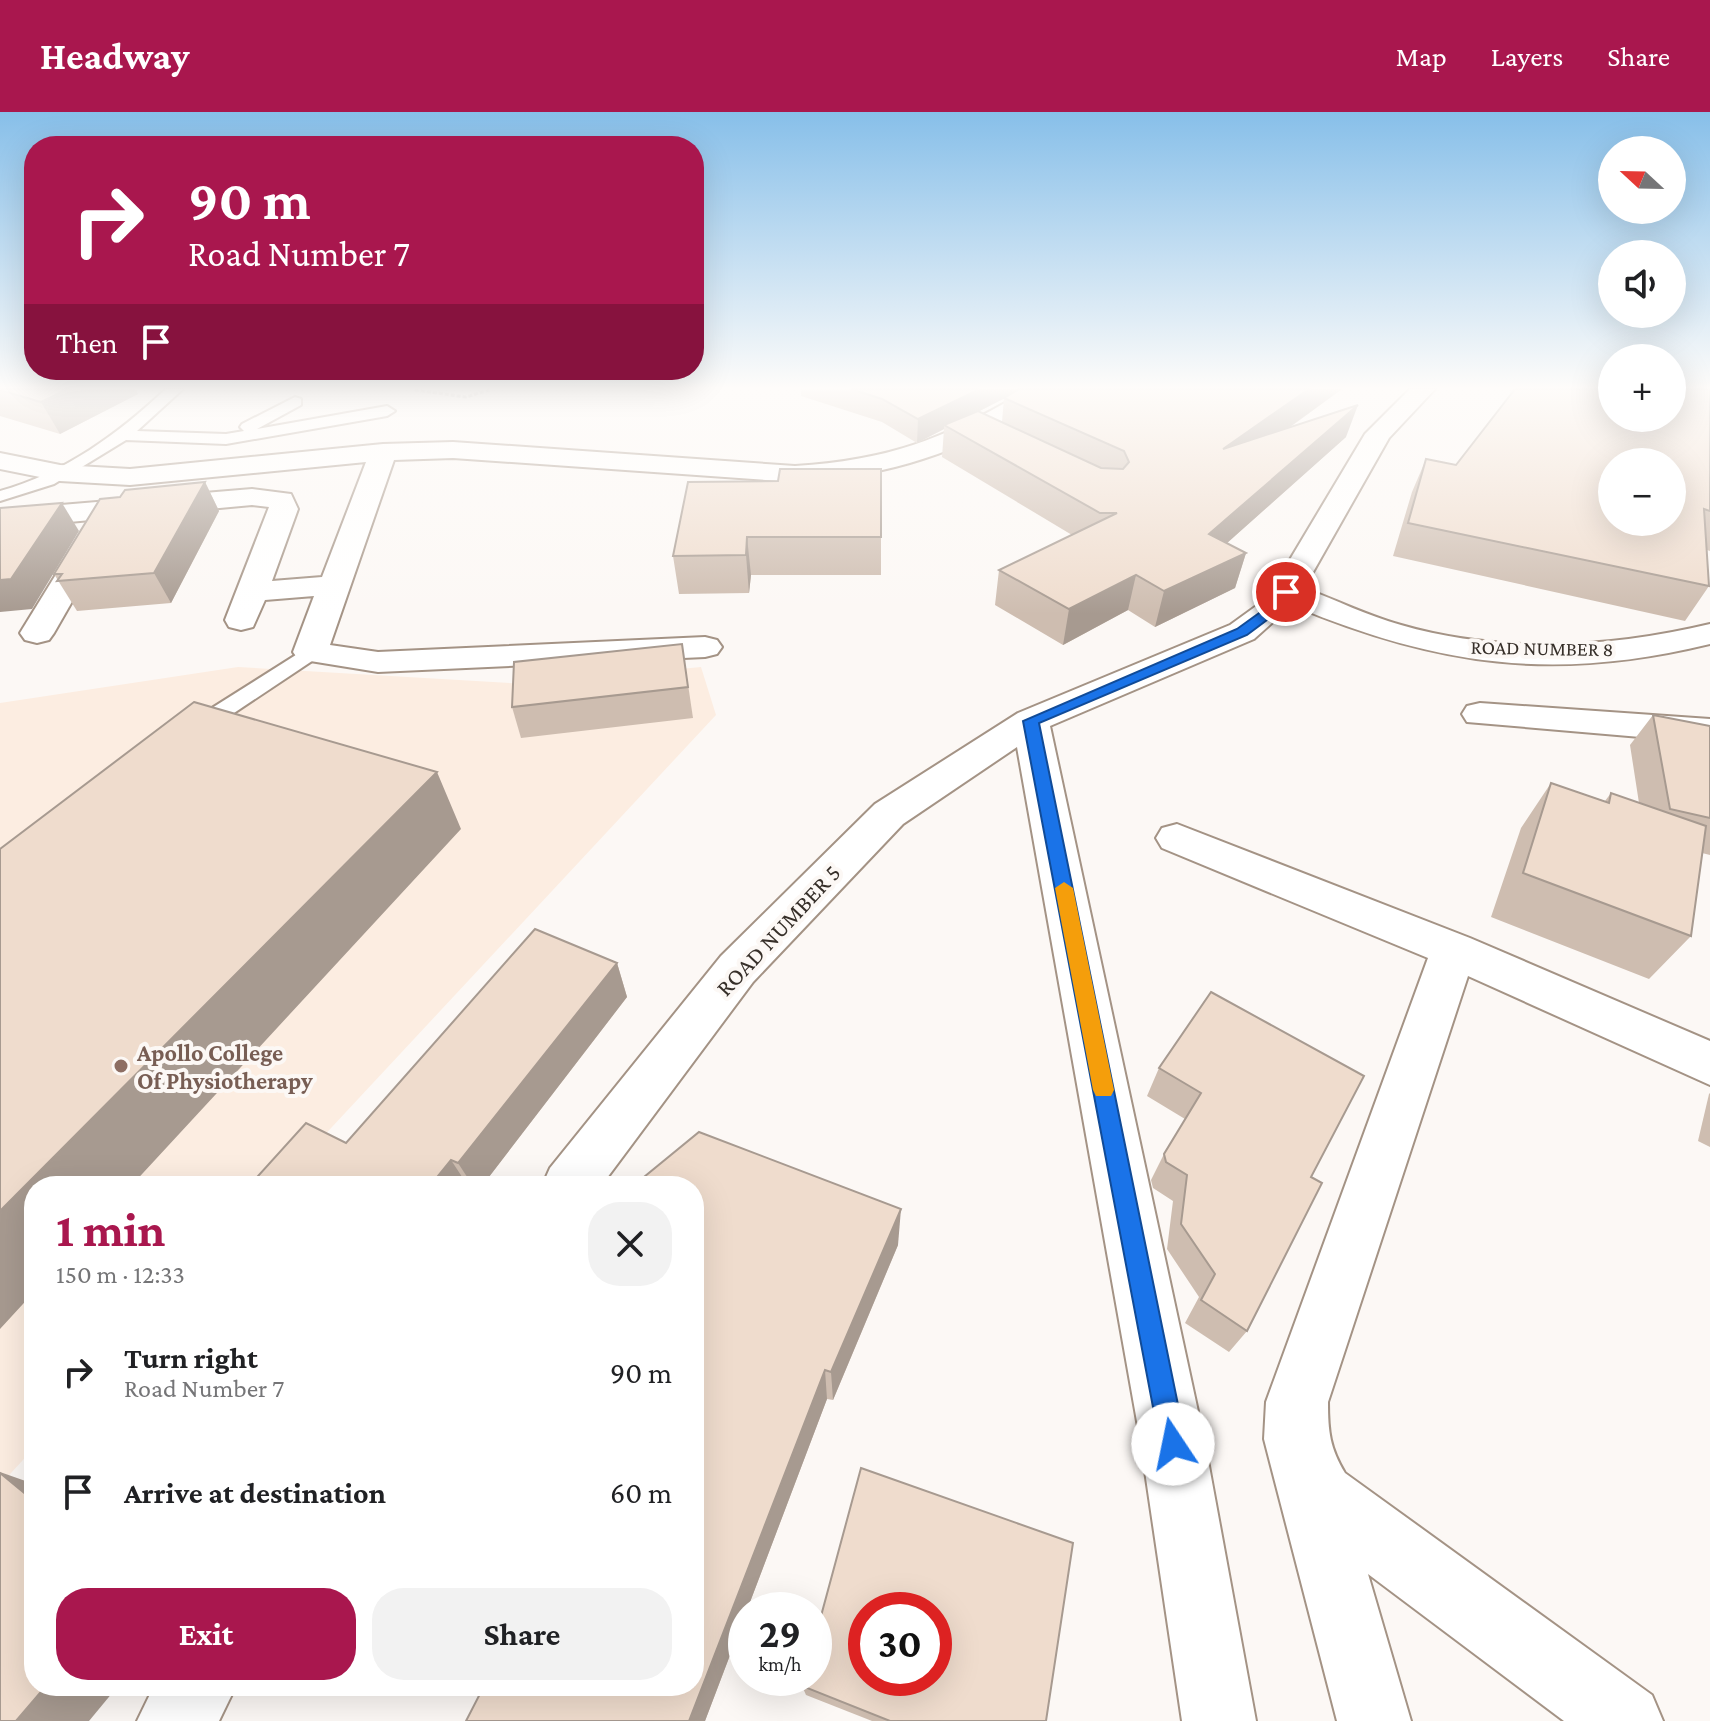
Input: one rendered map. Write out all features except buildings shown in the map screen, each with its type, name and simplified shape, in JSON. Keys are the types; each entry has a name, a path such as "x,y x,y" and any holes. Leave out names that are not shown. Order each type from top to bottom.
{"street":[{"path":"15,464 60,473 130,477 261,464"},
{"path":"379,464 310,652 378,662 705,647"},
{"path":"660,464 795,474 852,472 893,464"},
{"name":"ROAD NUMBER 5","path":"577,1176 737,969 889,814 1031,721 1242,632 1270,611 1286,592 1360,464"},
{"path":"37,633 130,477"},
{"path":"37,516 252,497 281,500 284,509 246,606 334,585"},
{"name":"ROAD NUMBER 8","path":"1286,592 1390,632 1481,651 1561,652 1636,648 1677,644 1710,634"},
{"path":"1480,714 1710,731"},
{"path":"1031,721 1173,1444 1219,1721"},
{"path":"1177,838 1454,950 1710,1064"},
{"path":"1374,1721 1296,1439 1297,1402 1454,950"},
{"path":"1307,1473 1322,1496 1345,1516 1626,1721"},
{"path":"174,1721 192,1696"}],"lane":[{"path":"0,496 60,473 74,464"},
{"path":"172,746 310,652"}],"shaded area":[{"path":"238,667 525,684 701,667 716,715 286,1176 24,1176 24,1459 0,1485 0,703"}],"slow traffic":[{"path":"1064,888 1103,1090"}],"place":[{"name":"Apollo College Of Physiotherapy","path":"121,1066"}],"route":[{"path":"1173,1444 1031,721 1242,632 1270,611 1286,592"}]}
